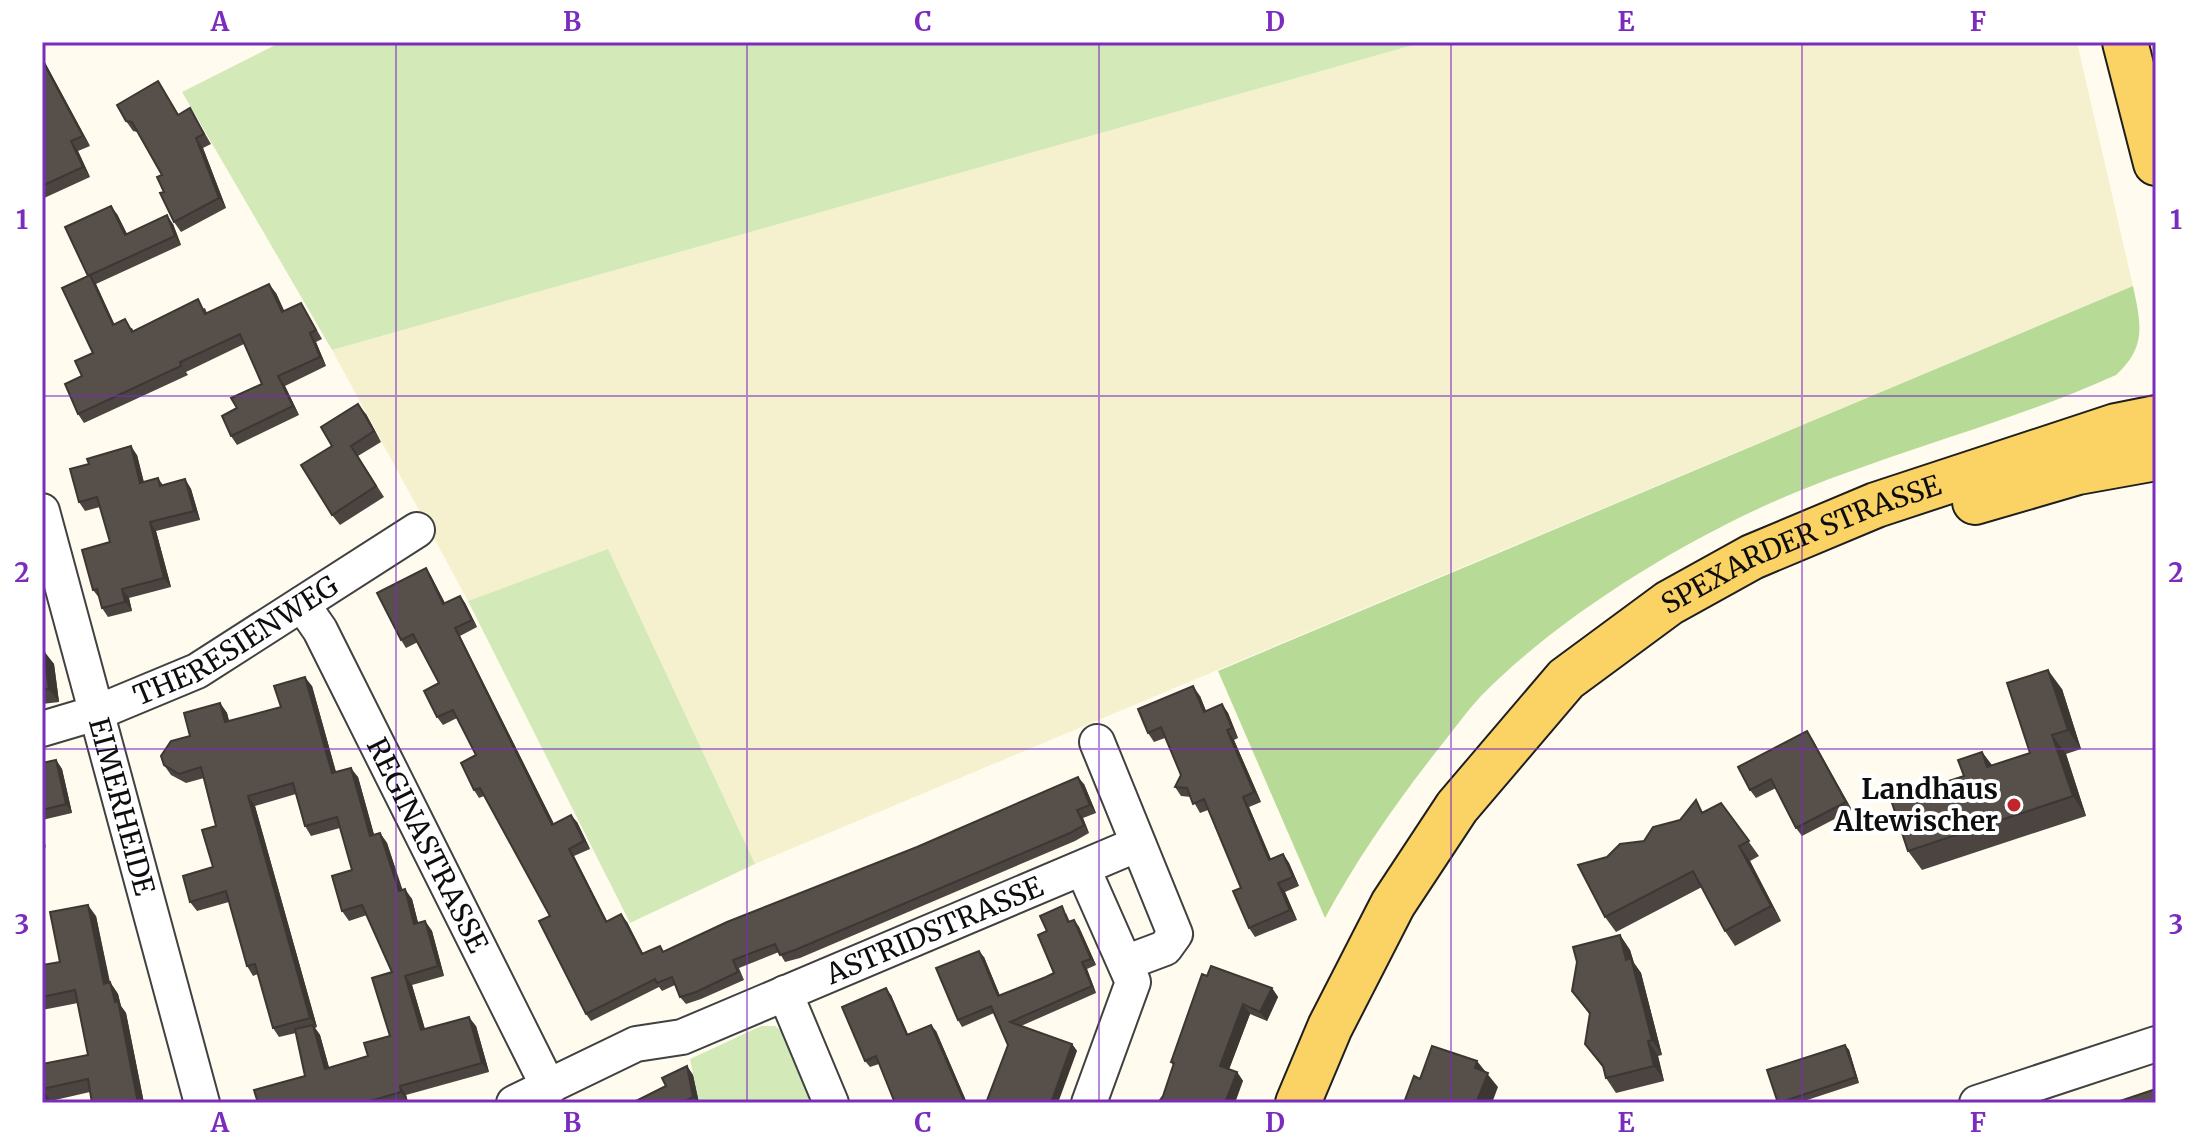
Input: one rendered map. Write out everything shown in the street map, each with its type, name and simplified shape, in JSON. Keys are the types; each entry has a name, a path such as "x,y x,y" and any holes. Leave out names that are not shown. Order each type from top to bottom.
{"main road":[{"path":"2125,42 2156,163"},
{"path":"2154,42 2156,49"},
{"path":"2136,422 2156,382"},
{"name":"SPEXARDER STRASSE","path":"1298,1103 1330,1027 1393,904 1457,807 1566,679 1669,603 1752,557 1876,505 2136,422"},
{"name":"SPEXARDER STRASSE","path":"1500,760 1683,623 1756,582 1883,528 2078,472 2156,458"}],"street":[{"name":"EIMERHEIDE","path":"42,511 202,1103"},
{"name":"THERESIENWEG","path":"42,729 96,713 197,671 417,530"},
{"name":"REGINASTRASSE","path":"302,604 320,630 549,1088"},
{"path":"1097,742 1175,934 1165,948 1125,963"},
{"name":"ASTRIDSTRASSE","path":"514,1103 636,1044 682,1037 1138,844"},
{"path":"1083,869 1133,982 1089,1103"},
{"path":"785,993 831,1103"},
{"path":"1977,1103 2156,1044"}],"shaded area":[{"path":"1424,42 2077,42 2133,286 755,864 608,550 468,601 332,350"}],"green space":[{"path":"281,42 1424,42 332,350 182,92"},
{"path":"2133,286 2139,323 2137,345 2126,365 2116,375 2038,407 1838,476 1758,509 1630,579 1550,635 1513,665 1465,715 1378,831 1325,918 1218,671"},
{"path":"608,549 755,864 630,923 468,601"},
{"path":"761,1026 775,1026 788,1036 816,1103 699,1103 690,1059"}],"building":[{"path":"42,60 83,136 71,141 83,167 42,186"},
{"path":"158,81 178,115 190,108 204,134 196,138 219,198 174,222 160,193 164,192 157,177 162,175 132,122 126,121 117,105"},
{"path":"111,206 125,235 167,215 175,236 88,276 65,227"},
{"path":"90,275 113,325 125,319 132,332 198,299 205,314 269,284 282,312 301,303 316,330 310,333 320,357 278,376 293,406 231,436 222,416 237,408 231,398 262,384 240,334 180,362 181,366 78,414 65,384 82,376 75,361 93,353 62,288"},
{"path":"358,404 374,431 351,446 376,486 332,515 301,465 332,446 321,427"},
{"path":"131,446 140,483 158,478 160,486 185,479 194,511 150,522 164,578 122,589 125,602 102,608 97,589 93,590 82,550 110,542 97,497 79,502 70,469 89,464 87,459"},
{"path":"426,568 443,604 460,596 472,620 455,628 552,825 571,815 584,841 569,849 606,922 621,914 642,954 660,946 663,952 727,922 917,847 1078,777 1090,805 1077,810 1084,825 795,950 780,955 775,944 733,960 738,972 696,992 680,997 672,977 657,983 655,979 586,1014 539,921 550,916 480,788 474,790 461,763 476,755 453,710 437,717 424,691 439,683 413,634 401,640 377,593"},
{"path":"42,651 49,689 42,690"},
{"path":"2048,670 2068,730 2052,735 2073,796 1908,851 1891,800 1964,776 1958,760 1982,752 1987,767 2030,753 2007,683"},
{"path":"305,677 332,773 351,768 370,836 380,833 399,891 405,889 414,924 425,921 438,966 405,976 421,1030 469,1017 482,1063 400,1086 401,1092 363,1103 258,1103 254,1090 305,1076 295,1029 313,1025 325,1069 368,1056 364,1043 390,1036 372,978 392,972 362,905 342,911 332,876 352,870 337,817 305,826 293,783 248,796 310,1018 273,1028 255,964 247,966 226,891 190,902 183,876 213,867 202,830 216,826 201,767 179,774 164,765 161,756 171,741 190,736 184,713 220,703 225,722 281,707 274,686"},
{"path":"1193,686 1204,712 1222,704 1232,728 1227,730 1254,792 1243,797 1269,860 1283,854 1293,877 1278,883 1290,910 1249,928 1233,891 1241,888 1204,799 1193,804 1187,788 1175,787 1181,775 1161,727 1148,733 1138,709"},
{"path":"1807,731 1846,802 1796,828 1771,779 1750,790 1738,767"},
{"path":"56,760 66,804 42,810 42,763"},
{"path":"1696,800 1702,813 1721,803 1749,841 1739,846 1771,906 1725,931 1693,871 1605,917 1578,865 1607,857 1620,844 1644,841 1653,827 1680,820"},
{"path":"88,905 104,984 110,982 115,1002 118,1001 138,1103 92,1103 88,1079 42,1089 42,1064 88,1055 75,990 42,997 42,965 60,962 50,912"},
{"path":"1062,906 1068,922 1074,920 1091,959 1082,962 1092,986 1010,1022 1072,1044 1051,1103 986,1103 1008,1045 991,1006 958,1020 936,968 979,951 998,996 1046,977 1054,973 1038,935 1047,931 1040,916"},
{"path":"1620,935 1626,960 1631,958 1652,1040 1648,1041 1654,1066 1606,1078 1603,1066 1585,1044 1590,1013 1572,991 1577,962 1573,947"},
{"path":"1211,966 1272,988 1260,1012 1243,1004 1220,1066 1237,1072 1225,1103 1158,1103 1163,1096 1174,1063 1171,1062 1202,974 1207,976"},
{"path":"886,988 907,1035 931,1025 965,1103 895,1103 876,1056 865,1061 842,1007"},
{"path":"1845,1045 1856,1077 1778,1103 1767,1070"},
{"path":"1432,1046 1477,1061 1475,1068 1488,1073 1476,1103 1411,1103 1405,1100 1414,1076 1420,1079"},
{"path":"687,1066 693,1097 682,1103 632,1103 666,1086 662,1078"},
{"path":"2156,1089 2156,1103 2114,1103"}],"place":[{"name":"Landhaus Altewischer","path":"2014,805"}]}
